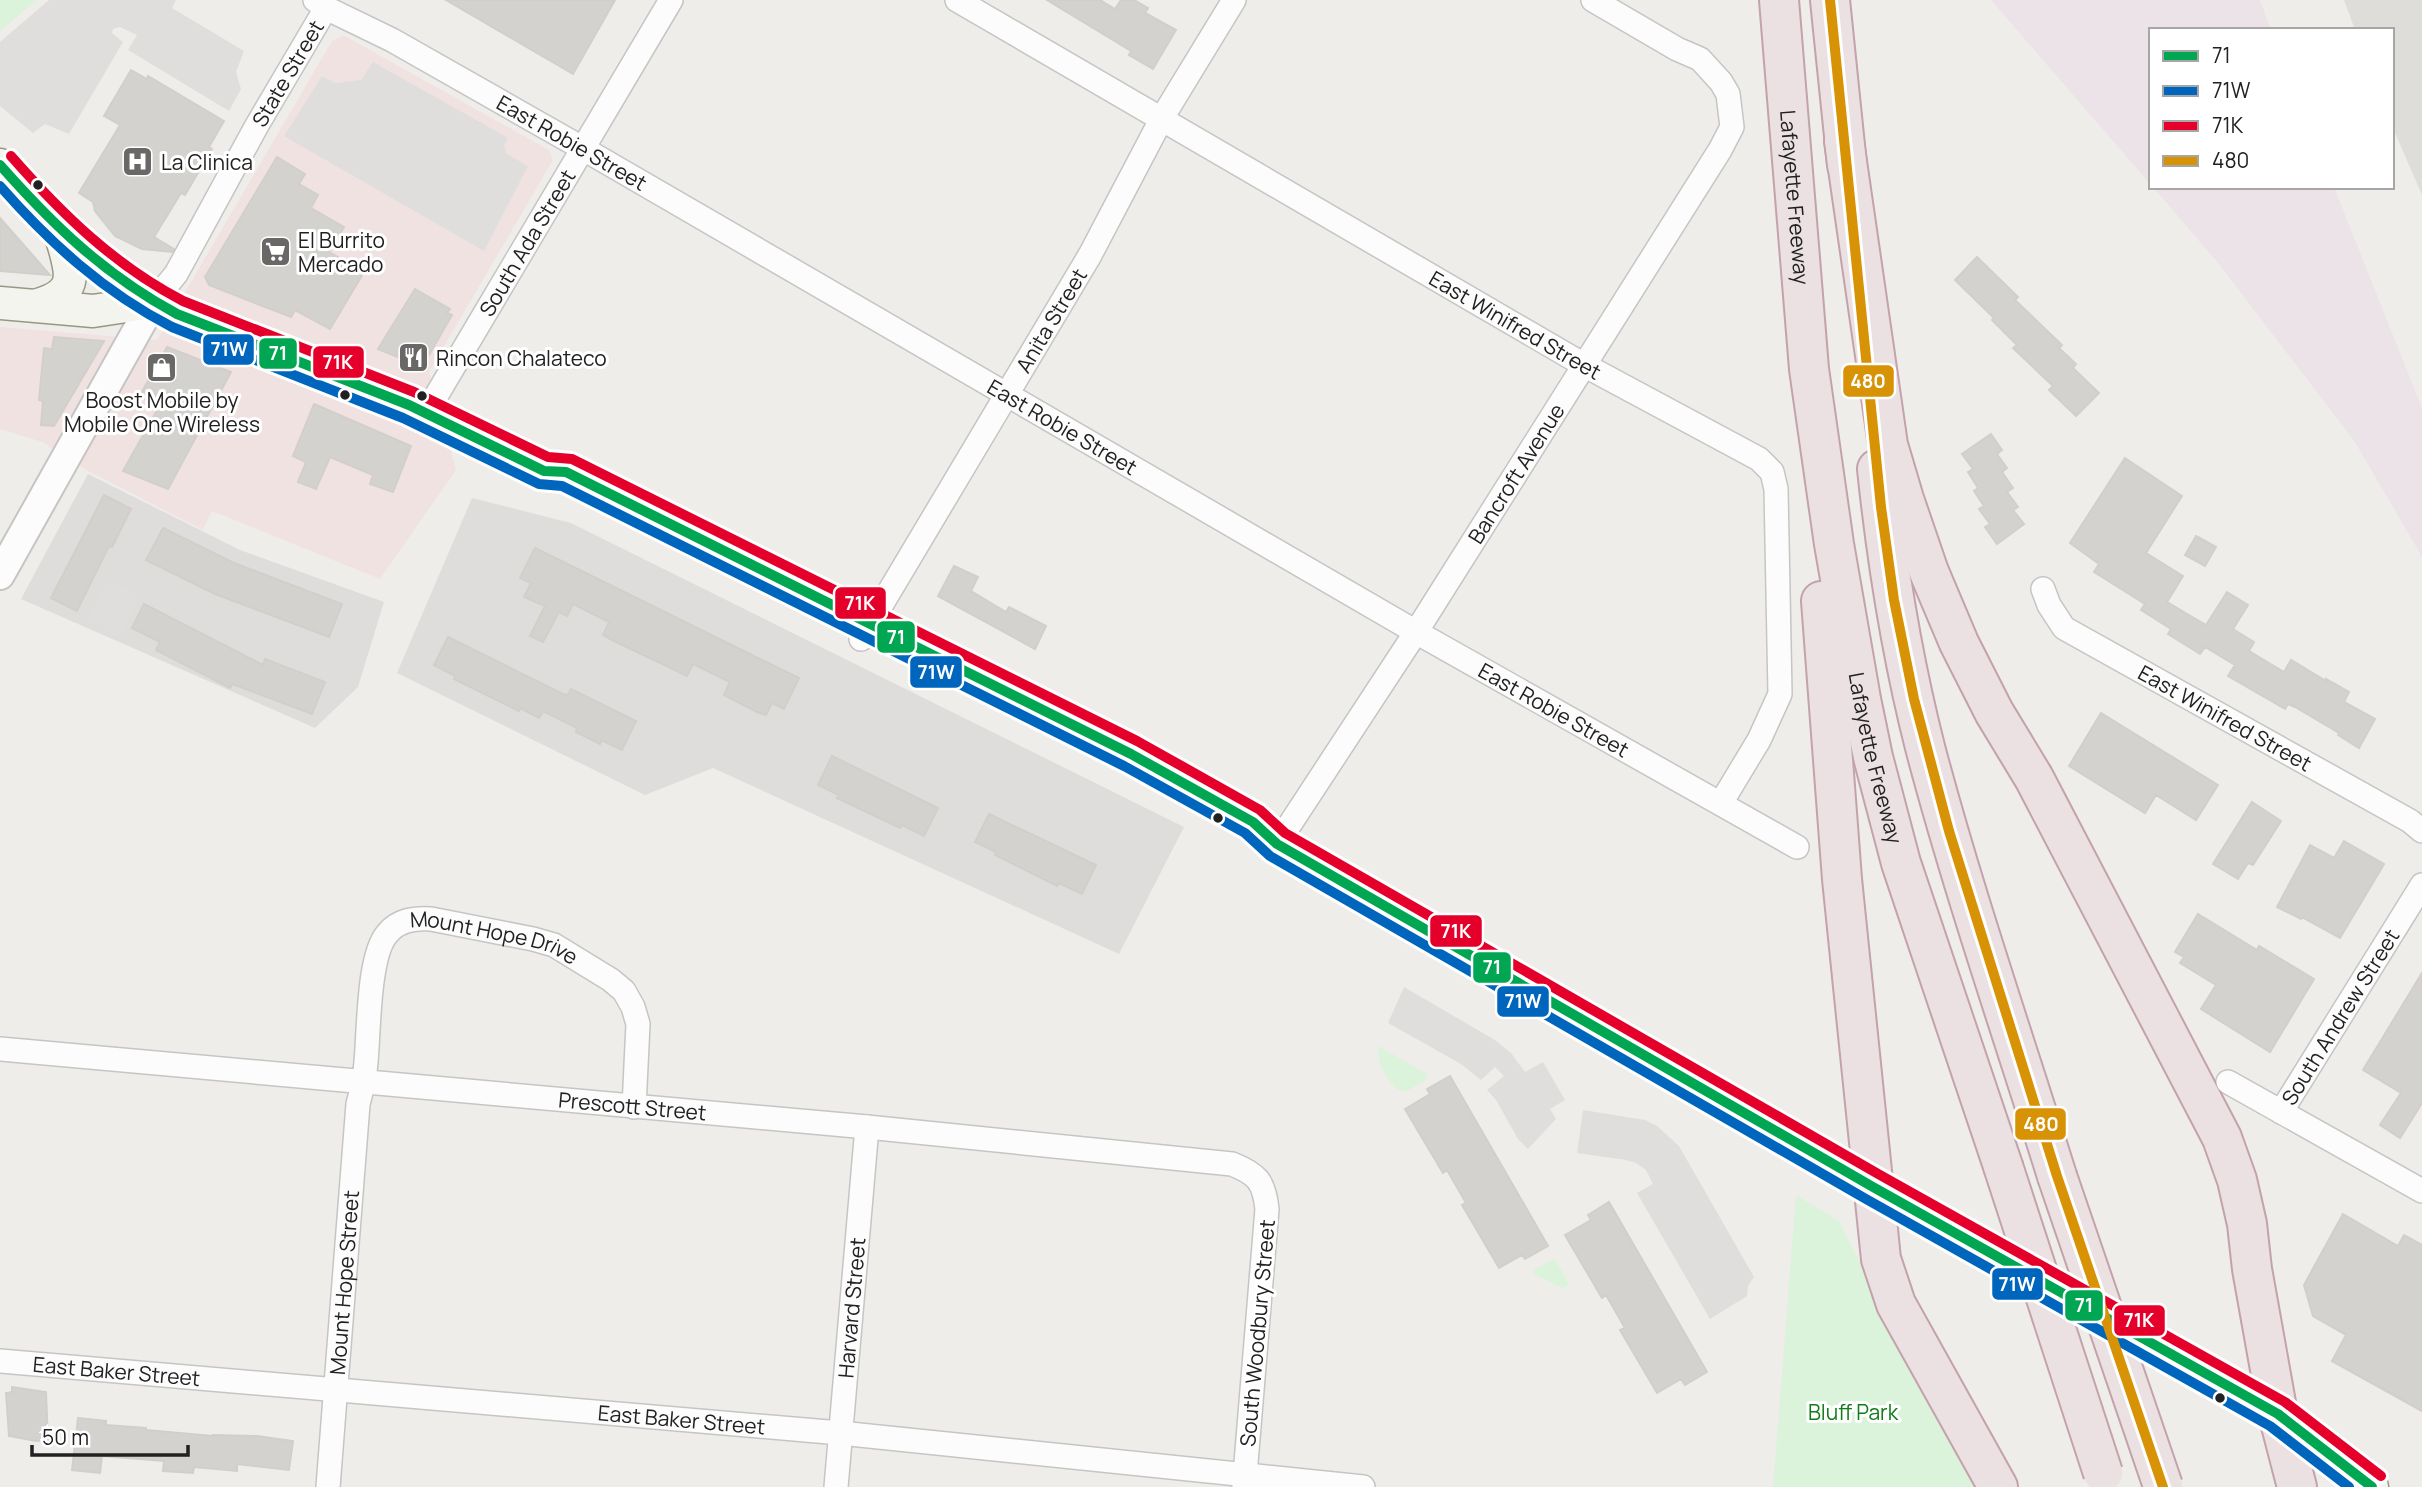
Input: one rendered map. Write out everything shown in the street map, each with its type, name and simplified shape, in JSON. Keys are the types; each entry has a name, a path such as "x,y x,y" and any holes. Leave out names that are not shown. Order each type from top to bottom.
{"highway":[{"path":"1830,0 1881,507 1904,653 1949,831 2057,1176 2163,1487"},
{"name":"Lafayette Freeway","path":"1780,4 1809,369 1847,623 1873,757 1889,823 1915,907 2106,1480"},
{"path":"1844,141 1888,445 1904,499 1929,572 1959,643 1994,712 2034,778 2222,1138 2237,1180 2248,1224 2252,1269 2278,1414 2297,1487"},
{"path":"1809,369 1813,503 1841,865 1881,1259 1896,1304 1998,1487"}],"main road":[{"path":"0,165 60,232 107,272 153,302 426,413 519,461 544,471 566,472 866,631 1131,754 1253,822 1277,845 1873,1187 2278,1414 2372,1487"},
{"path":"35,306 57,299 68,288 70,270 60,232"},
{"path":"0,303 93,312 153,302"}],"street":[{"name":"South Ada Street","path":"426,413 671,0"},
{"name":"East Winifred Street","path":"957,0 1584,366 1759,458 1772,471 1776,489 1780,694 1759,740 1721,803"},
{"name":"Anita Street","path":"866,631 1008,396 1090,255 1163,118 1234,0"},
{"name":"Bancroft Avenue","path":"1277,845 1416,632 1732,127 1728,94 1700,59 1677,49 1593,0"},
{"name":"East Robie Street","path":"320,4 392,40 582,148 1416,632 1797,847"},
{"name":"State Street","path":"0,575 153,302 176,274 320,4"},
{"name":"East Winifred Street","path":"2043,589 2049,605 2064,628 2410,821 2422,831"},
{"name":"South Andrew Street","path":"2281,1112 2422,885"},
{"name":"Mount Hope Drive","path":"364,1081 375,962 379,946 388,933 401,923 415,918 431,919 533,939 554,946 611,980 624,991 638,1024 634,1107"},
{"name":"Prescott Street","path":"0,1049 867,1127 1232,1164 1261,1181"},
{"name":"Mount Hope Street","path":"328,1487 358,1104 364,1081"},
{"path":"2228,1082 2422,1191"},
{"name":"Harvard Street","path":"836,1487 867,1127"},
{"name":"South Woodbury Street","path":"1245,1481 1267,1209 1266,1194 1261,1181"},
{"name":"East Baker Street","path":"0,1361 840,1433 1245,1481 1363,1487"}],"shaded area":[{"path":"49,0 176,0 172,8 244,51 236,72 241,89 229,111 128,50 137,35 120,27 113,29 112,33 123,42 69,134 45,124 33,133 0,106 0,42"},
{"path":"1991,0 2260,0 2270,28 2149,28 2149,183"},
{"path":"2344,0 2422,0 2422,195 2394,131 2394,28 2354,28"},
{"path":"343,35 549,150 553,160 429,372 456,470 380,579 212,511 203,530 90,472 42,442 0,429 0,327 157,340 332,41"},
{"path":"373,62 508,138 504,146 507,154 528,166 484,251 284,136 322,76 335,83 361,80"},
{"path":"2155,189 2335,189 2422,408 2422,557 2355,442 2218,263"},
{"path":"88,474 240,550 384,602 358,687 315,728 21,599"},
{"path":"472,498 571,523 1184,827 1119,954 713,768 645,795 397,673"},
{"path":"106,581 139,596 120,636 88,620"},
{"path":"1404,987 1495,1040 1511,1053 1525,1072 1543,1062 1565,1100 1550,1109 1556,1119 1528,1149 1518,1139 1496,1100 1487,1090 1504,1076 1495,1067 1481,1080 1461,1064 1388,1023"},
{"path":"1583,1110 1645,1120 1657,1126 1679,1146 1754,1277 1748,1286 1747,1296 1710,1319 1637,1193 1653,1184 1646,1170 1626,1160 1577,1153"}],"green space":[{"path":"0,0 37,0 0,31"},
{"path":"1378,1046 1427,1074 1426,1080 1405,1092 1399,1090 1385,1074"},
{"name":"Bluff Park","path":"1796,1195 1839,1221 1974,1487 1773,1487"},
{"path":"1552,1260 1556,1261 1569,1286 1562,1288 1534,1274 1534,1270"}],"building":[{"path":"446,0 615,0 573,74"},
{"path":"1047,0 1100,0 1115,9 1121,0 1134,0 1148,8 1145,13 1176,30 1153,69 1129,55 1131,51"},
{"path":"131,70 147,79 148,76 224,121 209,147 212,149 185,195 181,193 154,237 174,249 172,252 142,249 115,236 95,211 93,202 79,193 120,125 104,116"},
{"name":"El Burrito Mercado","path":"277,157 305,174 299,184 318,195 311,208 344,227 329,252 364,272 330,329 295,310 291,317 209,285 205,277"},
{"path":"0,218 50,275 0,271"},
{"path":"1977,257 2018,297 2015,300 2062,345 2059,348 2076,364 2073,368 2099,393 2076,416 2049,390 2053,386 2013,348 2017,345 1992,320 1994,318 1955,280"},
{"path":"415,289 450,309 447,313 452,315 422,367 378,349"},
{"path":"54,337 104,341 54,426 41,425 43,401 39,400 44,348 52,349"},
{"path":"167,347 231,372 168,489 123,471 160,405 139,397"},
{"path":"314,404 411,446 393,492 370,484 373,475 330,457 316,489 298,482 306,462 293,456"},
{"path":"1991,434 2002,450 1997,454 2007,468 2002,472 2013,488 2007,492 2018,507 2013,510 2024,524 1997,544 1985,527 1990,524 1979,509 1984,506 1974,491 1978,488 1968,472 1973,469 1962,454"},
{"path":"2125,458 2182,496 2146,553 2183,576 2167,602 2206,625 2227,592 2248,605 2233,629 2254,642 2249,651 2284,672 2291,660 2349,692 2344,702 2375,719 2359,748 2295,707 2288,704 2285,709 2228,676 2235,665 2205,647 2200,654 2168,634 2171,629 2141,610 2145,604 2094,572 2099,564 2070,543"},
{"path":"104,495 131,509 112,547 109,546 77,611 51,598"},
{"path":"163,528 234,563 342,604 329,637 215,594 146,560"},
{"path":"2196,536 2216,547 2205,566 2185,555"},
{"path":"535,548 799,678 784,709 772,703 766,715 757,712 724,695 730,682 693,664 687,676 614,641 603,635 609,622 573,604 567,616 559,612 543,642 530,636 545,606 524,597 531,583 520,578"},
{"path":"954,566 978,577 971,591 1006,612 1009,607 1046,626 1035,649 938,596"},
{"path":"144,604 263,665 265,659 325,682 312,714 232,684 230,688 156,650 160,642 132,628"},
{"path":"448,637 567,696 571,689 636,721 622,750 601,740 600,744 576,732 577,728 543,711 539,718 520,708 519,711 454,679 455,676 434,665"},
{"path":"2101,713 2218,785 2196,820 2156,795 2145,813 2069,766"},
{"path":"832,756 938,808 924,836 902,825 900,828 837,798 839,795 818,785"},
{"path":"2252,802 2281,821 2253,865 2248,863 2238,879 2213,864"},
{"path":"989,814 1096,865 1082,894 1059,883 1057,886 975,842"},
{"path":"2344,841 2384,864 2340,938 2277,907 2310,845 2334,858"},
{"path":"2198,914 2257,950 2259,946 2314,979 2270,1052 2201,1009 2216,985 2180,963 2184,957 2175,952"},
{"path":"2422,973 2422,1103 2400,1138 2380,1125 2401,1093 2363,1070"},
{"path":"1450,1076 1548,1246 1525,1259 1522,1255 1499,1268 1462,1205 1466,1203 1447,1170 1443,1173 1405,1109 1430,1094 1427,1089"},
{"path":"1609,1202 1707,1372 1685,1385 1681,1379 1657,1393 1620,1330 1625,1328 1606,1295 1602,1298 1565,1235 1591,1220 1588,1215"},
{"path":"2343,1214 2398,1246 2404,1235 2422,1245 2422,1411 2332,1361 2346,1335 2313,1316 2304,1285"},
{"path":"12,1387 46,1392 48,1440 36,1441 9,1436 6,1393 12,1392"},
{"path":"78,1418 146,1430 213,1436 257,1436 293,1441 289,1470 237,1464 237,1471 194,1467 193,1473 163,1471 164,1461 102,1456 100,1473 72,1470"}],"transit line":[{"name":"480","path":"1830,0 1881,507 1894,600 1914,699 1949,831 2057,1176 2163,1487"},
{"name":"71K","path":"11,156 90,237 134,271 183,301 414,392 548,457 572,459 1137,741 1260,810 1285,833 1880,1175 2285,1402 2381,1476"},
{"name":"71","path":"0,165 40,209 82,248 127,283 177,314 409,405 544,471 566,472 1131,754 1253,822 1277,844 1873,1187 2278,1414 2372,1487"},
{"name":"71W","path":"0,186 38,227 79,265 123,298 172,327 403,418 539,484 562,486 1124,766 1245,833 1270,856 1866,1199 2270,1426 2349,1487"}],"place":[{"name":"La Clinica","path":"138,162"},
{"name":"El Burrito Mercado","path":"275,252"},
{"name":"Rincon Chalateco","path":"413,358"},
{"name":"Boost Mobile by Mobile One Wireless","path":"162,368"}]}
